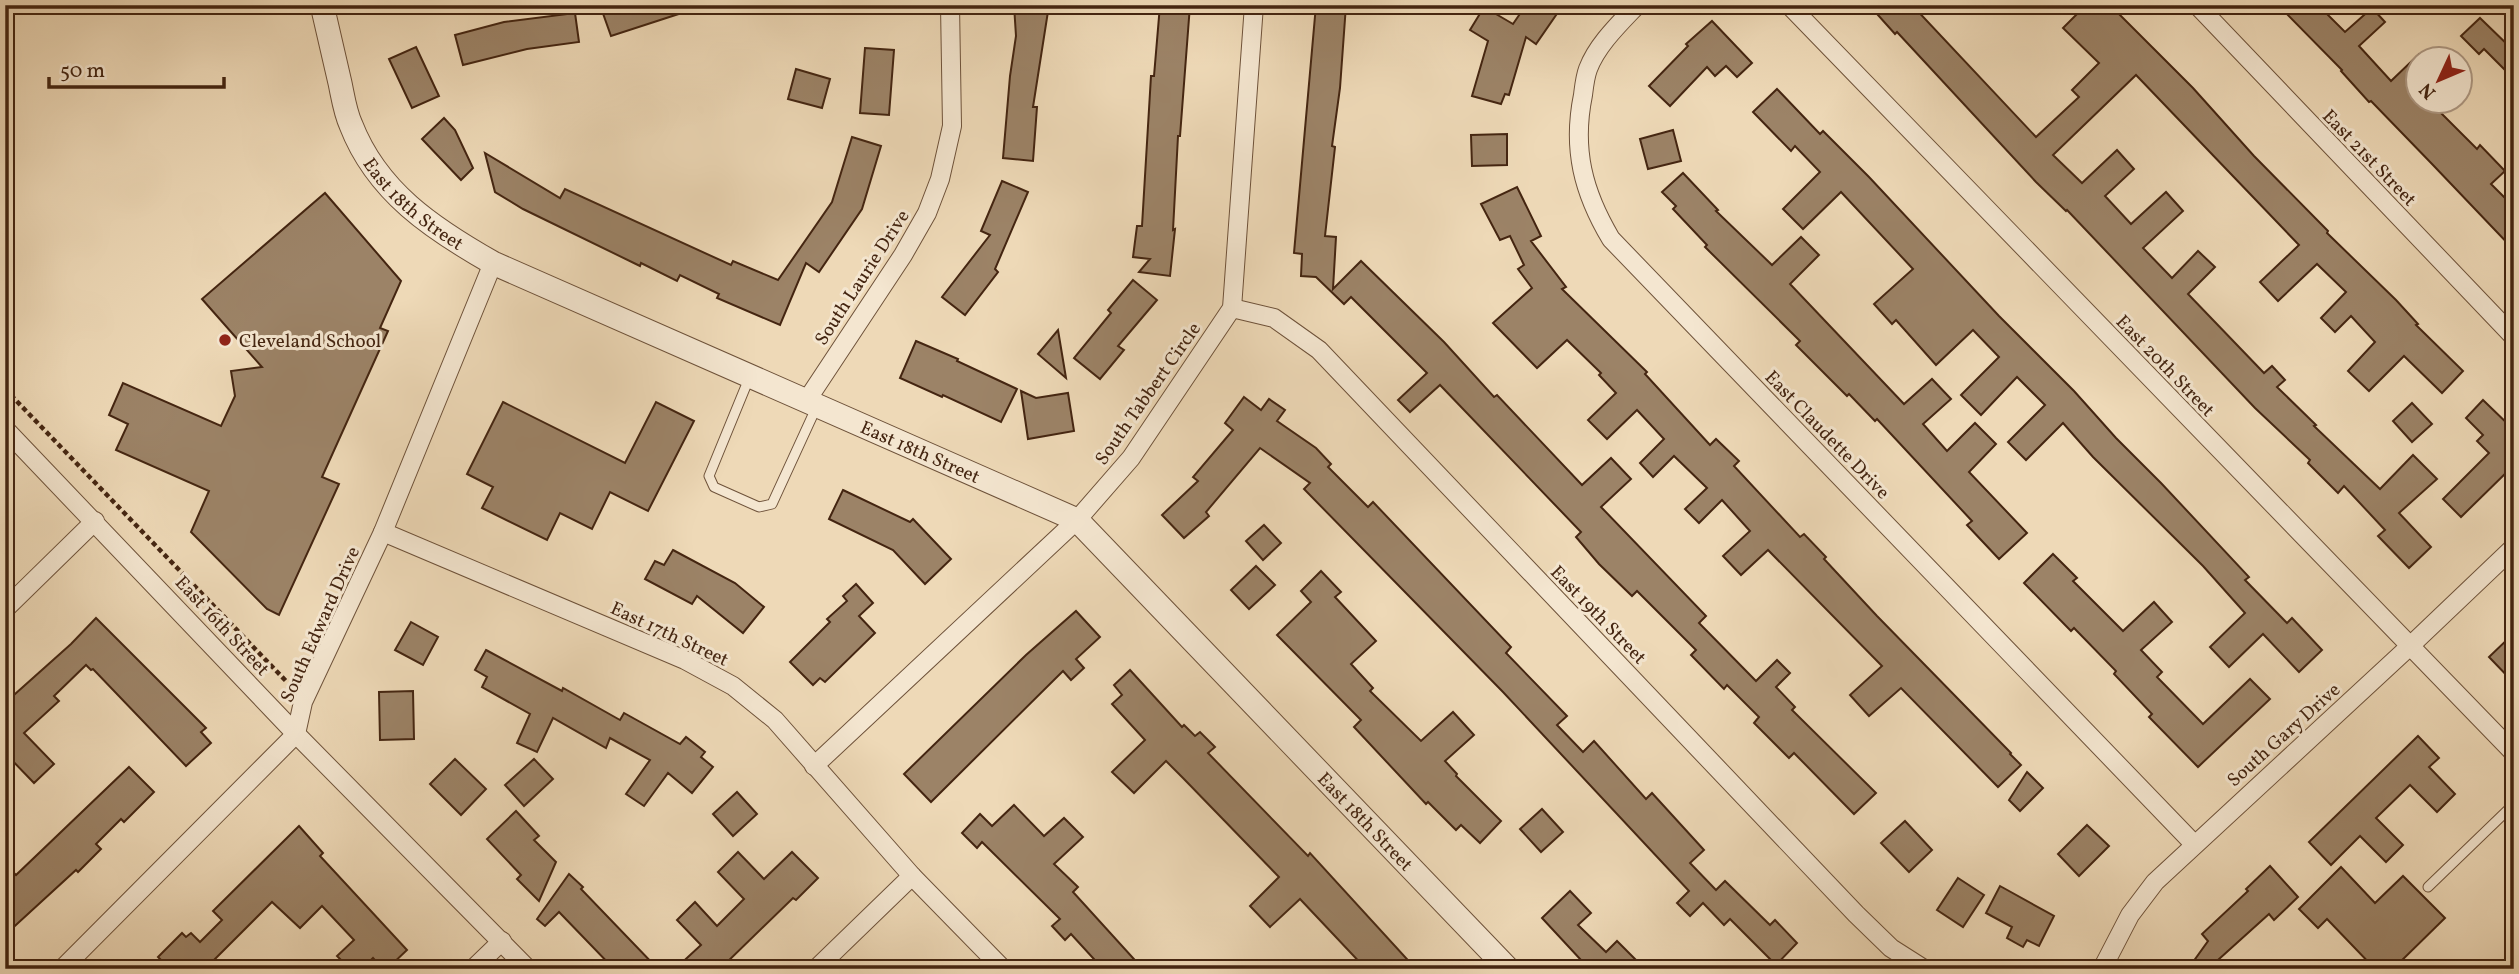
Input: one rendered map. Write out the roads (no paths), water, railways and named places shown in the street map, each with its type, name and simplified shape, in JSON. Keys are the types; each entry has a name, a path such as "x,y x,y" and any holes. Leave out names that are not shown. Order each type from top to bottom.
{"street":[{"name":"East 18th Street","path":"322,5 349,123 365,155 386,184 411,210 444,236 493,263 1077,520 1508,969"},
{"name":"South Laurie Drive","path":"812,402 904,254 927,213 940,179 952,126 950,5"},
{"name":"South Tabbert Circle","path":"814,766 1077,520 1131,458 1232,308 1254,5"},
{"name":"East Claudette Drive","path":"1637,5 1612,31 1588,68 1579,111 1578,147 1583,177 1594,211 1611,239 2194,844"},
{"name":"East 20th Street","path":"1788,5 2514,753"},
{"name":"East 21st Street","path":"2197,5 2514,337"},
{"name":"South Edward Drive","path":"62,969 296,734 303,702 383,532 493,263"},
{"name":"East 19th Street","path":"1232,308 1274,318 1319,350 1856,914 1891,948 1924,969"},
{"name":"East 16th Street","path":"5,429 296,734 528,969"},
{"path":"5,608 95,521"},
{"name":"East 17th Street","path":"383,532 697,666 733,686 775,720 912,876 1003,969"},
{"name":"South Gary Drive","path":"2102,969 2130,915 2155,882 2514,547"},
{"path":"816,969 912,876"},
{"path":"473,969 502,941"}],"lane":[{"path":"750,375 709,476 714,487 759,507 772,504 812,402"},
{"path":"2428,887 2514,804"}],"place":[{"name":"Cleveland School","path":"225,340"}]}
